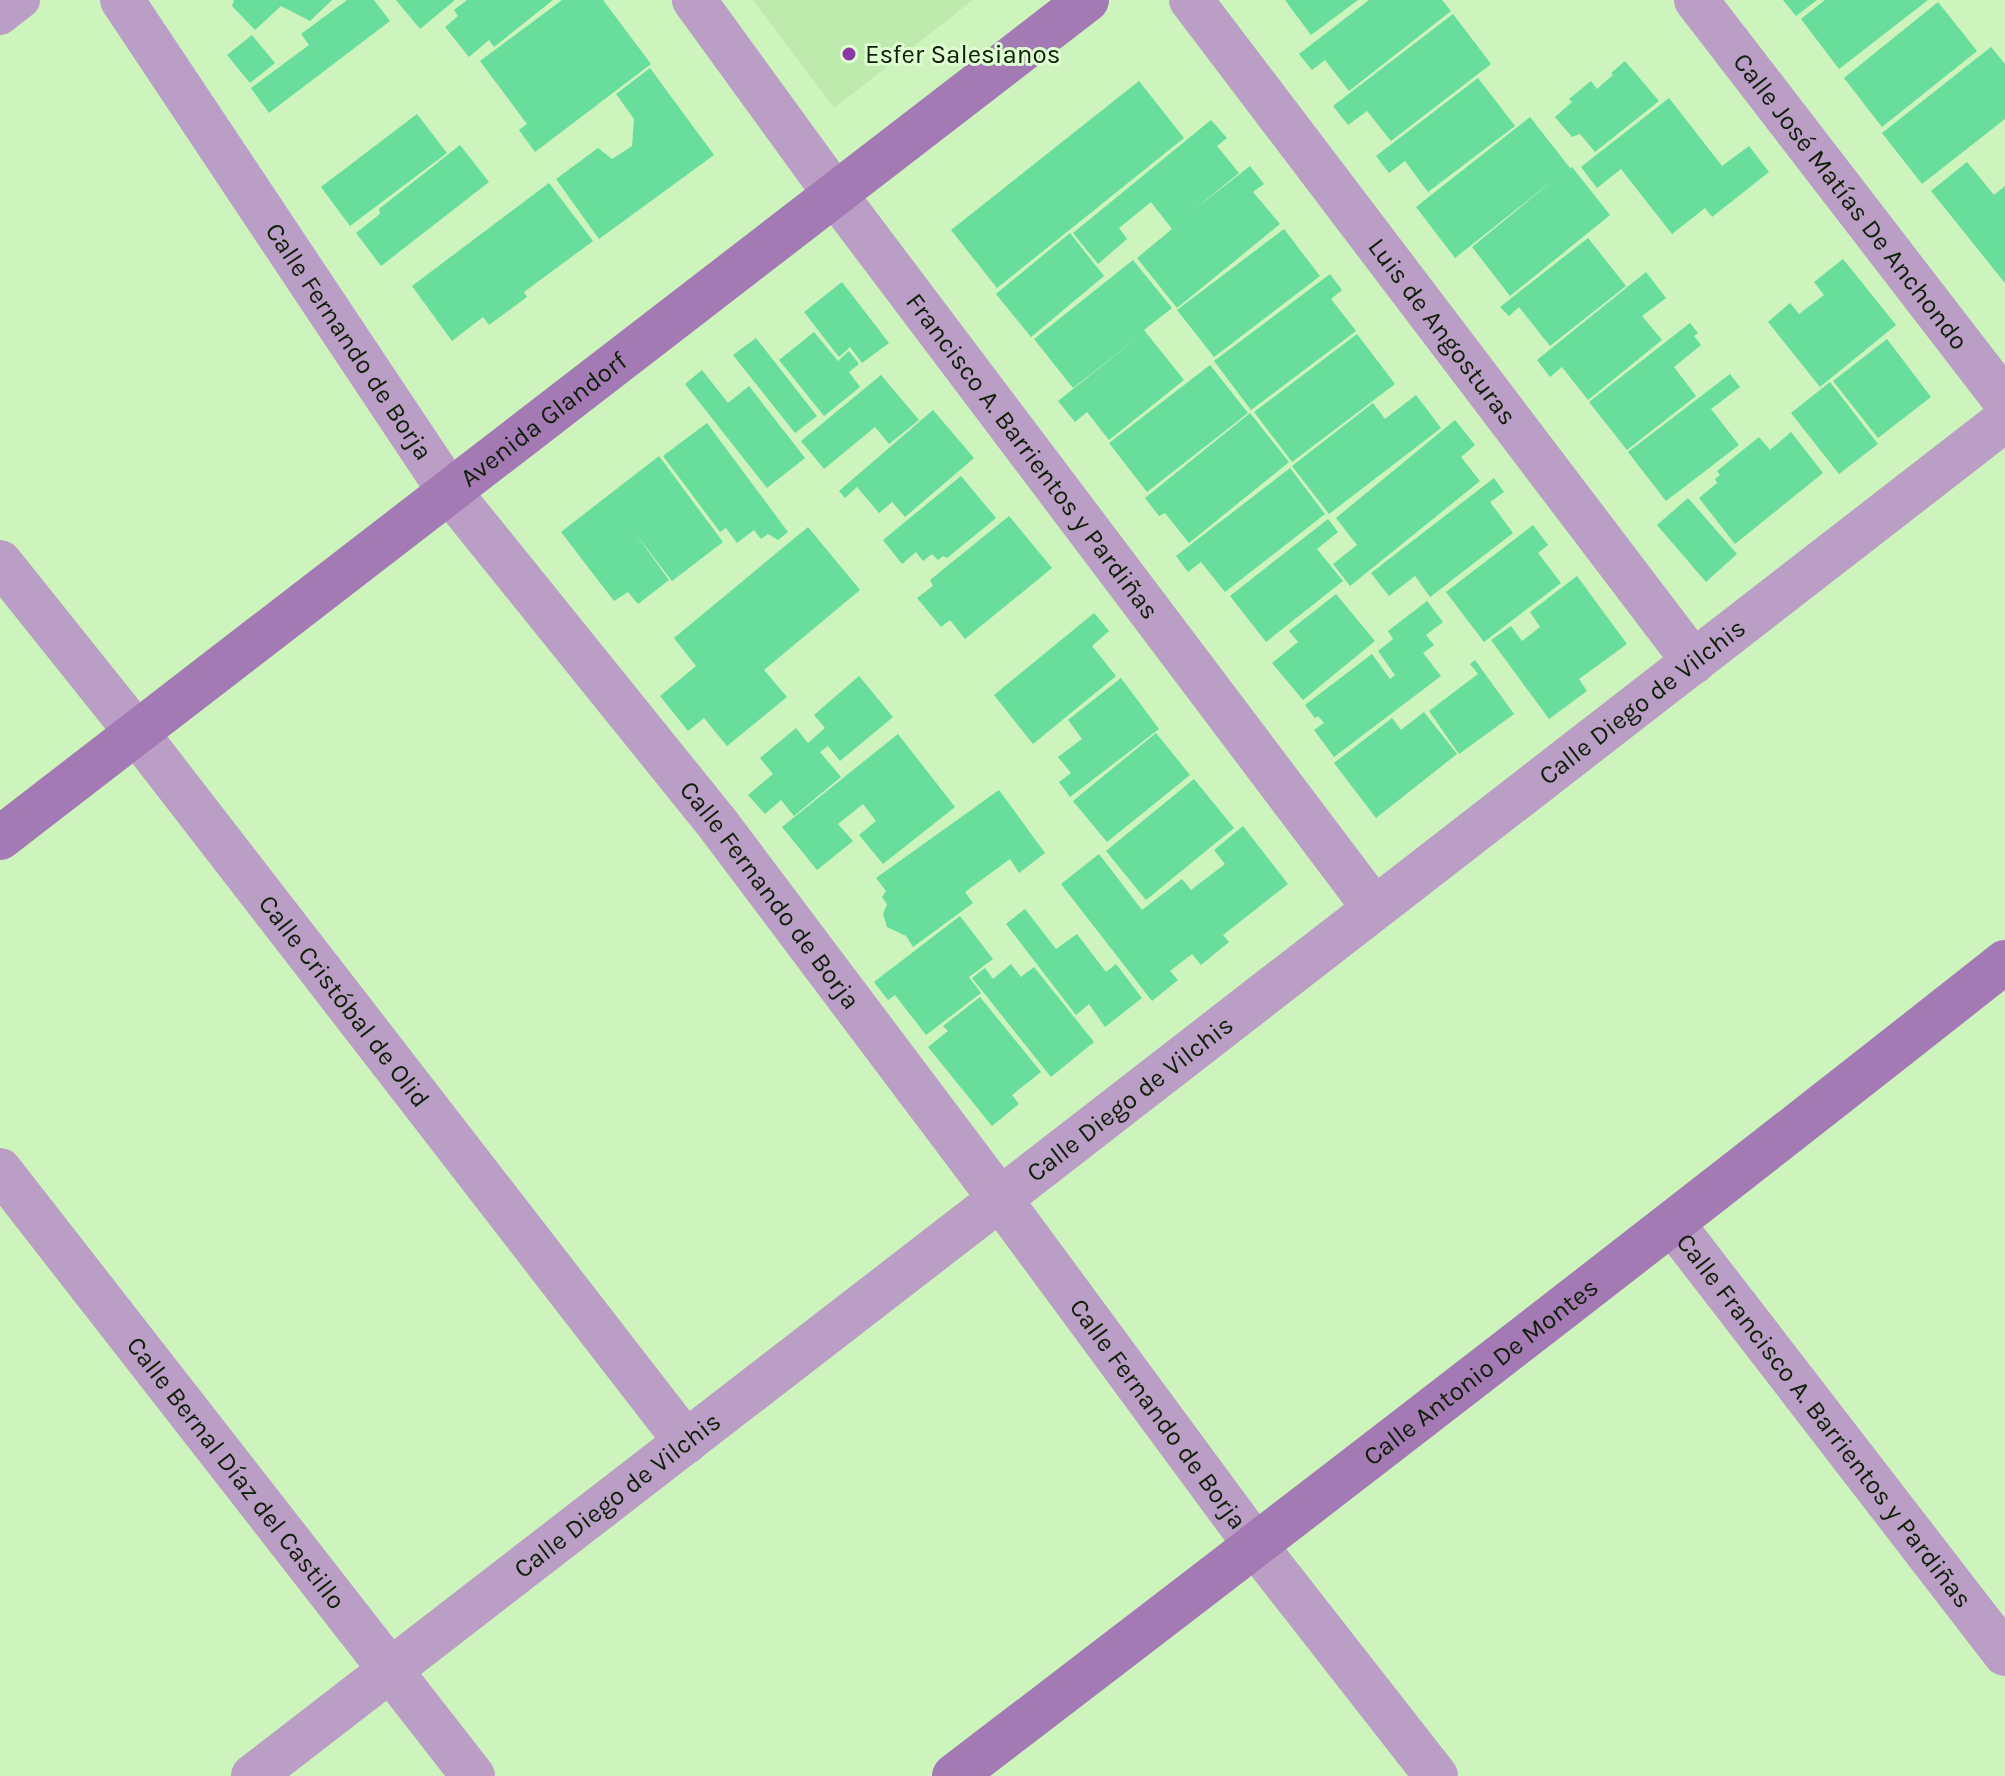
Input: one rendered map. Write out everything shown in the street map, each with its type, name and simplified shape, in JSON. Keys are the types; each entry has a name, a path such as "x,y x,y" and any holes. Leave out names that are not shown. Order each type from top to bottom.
{"main road":[{"name":"Avenida Glandorf","path":"0,838 1087,0"},
{"name":"Calle Antonio De Montes","path":"954,1776 1673,1224 2005,962"}],"street":[{"path":"0,17 22,0"},
{"name":"Calle Fernando de Borja","path":"122,0 449,491 717,823 1256,1546 1436,1776"},
{"name":"Francisco A. Barrientos y Pardiñas","path":"694,0 835,194 1374,908"},
{"name":"Luis de Angosturas","path":"1191,0 1694,662"},
{"name":"Calle José Matías De Anchondo","path":"1696,0 2005,401"},
{"name":"Calle Diego de Vilchis","path":"253,1776 2005,420"},
{"name":"Calle Cristóbal de Olid","path":"0,562 136,732 686,1442"},
{"name":"Calle Bernal Díaz del Castillo","path":"0,1170 473,1776"},
{"name":"Calle Francisco A. Barrientos y Pardiñas","path":"1673,1224 2005,1654"}],"shaded area":[{"name":"Esfer Salesianos","path":"753,0 973,0 834,108"}],"building":[{"path":"234,0 332,0 310,21 281,6 255,30 232,6"},
{"path":"347,0 374,0 390,21 269,113 251,88 309,45 301,34"},
{"path":"396,0 455,0 420,29"},
{"path":"467,0 553,0 494,47 489,40 469,57 445,27 458,16 454,10"},
{"path":"562,0 603,0 651,64 535,152 519,130 527,124 480,61"},
{"path":"1285,0 1358,0 1311,35"},
{"path":"1369,0 1442,0 1451,11 1349,91 1325,60 1312,70 1299,54"},
{"path":"1783,0 1817,0 1796,16"},
{"path":"1825,0 1928,0 1839,69 1801,19"},
{"path":"1938,2 1977,51 1882,127 1844,78"},
{"path":"1453,14 1491,64 1391,141 1367,111 1348,125 1333,106"},
{"path":"252,35 275,63 250,83 227,55"},
{"path":"1991,47 2005,64 2005,119 1922,184 1882,133"},
{"path":"1625,61 1659,101 1595,152 1580,134 1572,137 1555,117 1572,102 1569,99 1591,81 1597,89"},
{"path":"650,68 714,155 599,239 556,179 598,148 612,159 632,146 634,119 616,94"},
{"path":"1478,78 1515,126 1428,192 1405,161 1389,173 1376,156"},
{"path":"1139,81 1184,138 997,288 951,230"},
{"path":"1669,98 1722,166 1749,146 1769,172 1712,217 1705,208 1672,234 1621,169 1597,188 1581,167"},
{"path":"417,114 447,153 350,226 321,187"},
{"path":"1530,117 1610,215 1510,296 1472,247 1556,178 1455,258 1416,207"},
{"path":"1211,120 1227,138 1217,146 1239,173 1191,212 1250,166 1264,184 1253,192 1280,224 1177,308 1137,258 1172,229 1151,202 1119,228 1127,239 1098,264 1073,233"},
{"path":"460,145 489,182 381,266 356,233 380,214 379,209"},
{"path":"1967,162 1994,195 2005,186 2005,283 1931,191"},
{"path":"549,183 593,241 524,292 527,297 489,325 483,317 452,341 412,286"},
{"path":"1284,229 1320,276 1214,357 1177,310"},
{"path":"1070,233 1104,276 1031,337 996,294"},
{"path":"1588,238 1626,286 1550,346 1519,307 1509,316 1500,307"},
{"path":"1843,259 1896,325 1820,387 1768,322 1790,303 1799,314 1824,295 1814,282"},
{"path":"1133,260 1172,308 1144,330 1184,380 1109,440 1087,412 1075,422 1058,401 1142,334 1073,388 1034,339"},
{"path":"1646,272 1666,298 1642,316 1662,340 1588,400 1562,367 1550,377 1537,360"},
{"path":"1330,274 1342,290 1331,299 1356,331 1251,410 1214,361"},
{"path":"842,282 889,343 862,363 850,347 839,357 804,312"},
{"path":"1690,323 1698,333 1694,336 1701,345 1674,367 1696,396 1627,450 1589,402"},
{"path":"814,332 838,361 849,351 859,364 849,372 860,387 824,416 779,360"},
{"path":"1357,334 1395,384 1292,462 1254,412"},
{"path":"756,338 817,416 795,433 733,355"},
{"path":"1887,339 1931,397 1878,438 1833,381"},
{"path":"1210,365 1248,413 1147,492 1109,443"},
{"path":"702,370 728,403 749,386 805,458 767,488 685,384"},
{"path":"1730,374 1740,387 1711,409 1739,445 1666,501 1628,452"},
{"path":"881,375 919,420 889,444 875,427 824,469 801,441"},
{"path":"1830,382 1878,444 1839,474 1791,413"},
{"path":"1416,395 1441,428 1329,514 1292,466 1373,403 1385,419"},
{"path":"933,410 974,458 905,517 892,502 879,513 857,487 845,498 839,491"},
{"path":"1250,413 1289,462 1189,543 1165,513 1159,516 1145,498"},
{"path":"1455,420 1475,445 1461,457 1480,481 1350,586 1333,564 1357,545 1336,518"},
{"path":"707,423 788,532 778,540 768,534 761,539 754,530 737,543 726,528 720,532 663,456"},
{"path":"1791,432 1823,473 1735,544 1699,498 1717,483 1715,479 1720,475 1717,471 1759,437 1770,450"},
{"path":"659,456 723,542 672,581 635,533 669,580 638,604 628,592 614,601 561,532"},
{"path":"1290,468 1325,514 1225,592 1201,562 1188,572 1176,556"},
{"path":"961,476 996,518 947,558 943,556 938,560 932,554 923,561 916,552 902,564 883,540"},
{"path":"1494,478 1504,492 1490,502 1513,533 1430,597 1415,576 1389,596 1371,573"},
{"path":"1688,498 1737,554 1706,582 1657,525"},
{"path":"1009,516 1052,568 965,639 950,620 941,627 917,598 933,586 930,580"},
{"path":"1328,519 1338,532 1317,549 1343,581 1266,642 1230,596"},
{"path":"1533,525 1548,545 1538,553 1561,583 1484,642 1446,592"},
{"path":"808,527 860,590 764,670 787,697 727,746 704,718 688,731 660,696 696,666 674,638"},
{"path":"1577,576 1627,644 1579,679 1587,691 1549,719 1491,640 1511,626 1522,641 1540,627 1530,612"},
{"path":"1336,594 1375,641 1303,700 1272,663 1298,642 1289,631"},
{"path":"1427,601 1443,622 1426,635 1434,645 1423,653 1441,676 1334,757 1314,730 1324,723 1318,716 1315,718 1305,705 1372,654 1390,679 1395,675 1378,651 1393,639 1388,631"},
{"path":"1094,613 1109,631 1092,646 1116,676 1033,744 994,695"},
{"path":"1475,660 1514,714 1459,754 1429,711 1478,674 1470,664"},
{"path":"859,676 893,717 840,761 828,746 820,752 841,777 794,816 781,800 765,814 748,795 773,774 760,758 796,728 808,743 825,728 814,715"},
{"path":"1121,678 1159,729 1070,797 1059,782 1071,773 1058,757 1082,739 1068,720"},
{"path":"1424,712 1457,754 1376,818 1334,763 1392,718 1401,730"},
{"path":"1156,733 1190,775 1107,842 1073,801"},
{"path":"898,734 955,807 883,864 859,835 876,821 863,804 838,824 853,841 817,870 782,827"},
{"path":"1194,779 1234,828 1146,900 1106,851"},
{"path":"999,790 1045,853 1019,873 1010,859 965,892 973,903 913,947 906,936 887,927 883,914 887,904 882,897 886,891 876,878"},
{"path":"1243,826 1288,884 1223,935 1229,942 1201,965 1192,954 1170,971 1178,980 1152,1001 1061,884 1099,854 1142,910 1182,879 1191,890 1225,864 1214,850"},
{"path":"1025,909 1056,949 1077,934 1106,972 1116,964 1142,998 1105,1027 1089,1004 1076,1015 1006,924"},
{"path":"960,916 993,959 969,977 981,993 926,1035 895,995 888,1000 874,982"},
{"path":"1011,964 1021,977 1034,967 1094,1042 1051,1077 972,978 985,968 993,979"},
{"path":"980,997 1041,1072 1012,1095 1019,1104 992,1126 928,1047 948,1031 943,1026"}],"place":[{"name":"Esfer Salesianos","path":"849,54"}]}
